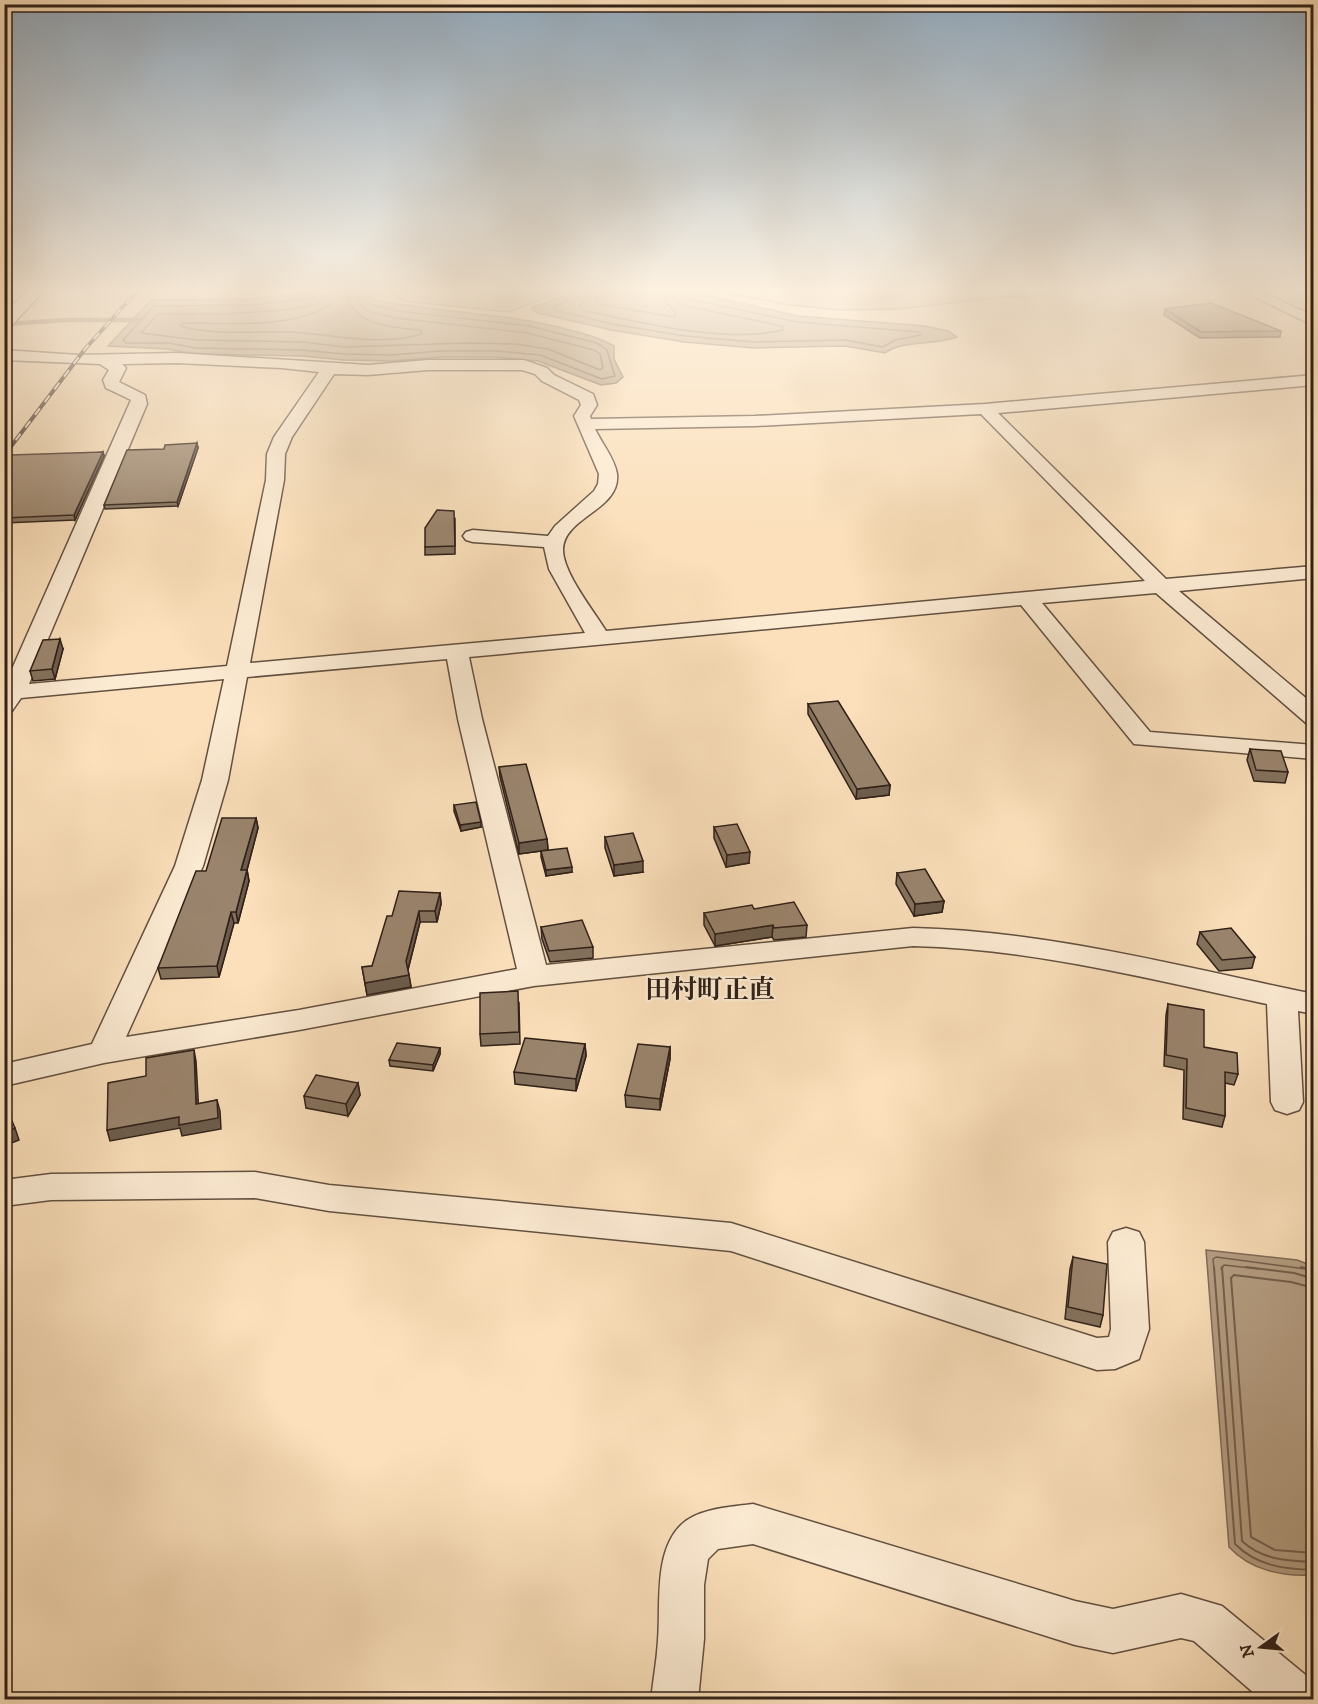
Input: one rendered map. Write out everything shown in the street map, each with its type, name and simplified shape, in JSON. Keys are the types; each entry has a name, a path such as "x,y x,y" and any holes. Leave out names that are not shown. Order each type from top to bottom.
{"street":[{"path":"9,699 139,404 139,398 112,385 111,380 117,370"},
{"path":"104,1052 189,867 215,780 275,480 276,454 283,437 329,370"},
{"path":"349,370 378,370"},
{"path":"540,370 548,378 587,398 589,405 582,416 584,424 608,474 606,488 557,536 553,551 561,570 598,636"},
{"path":"584,424 755,421 985,409 1314,381"},
{"path":"985,409 1161,586 1314,718"},
{"path":"473,536 555,542"},
{"path":"9,699 122,683 235,671 1314,572"},
{"path":"1026,598 1143,739 1314,752"},
{"path":"457,651 470,719 534,976"},
{"path":"4,1075 104,1052 299,1020 534,976 934,936 1035,946 1314,1004"},
{"path":"1282,997 1287,1102"},
{"path":"4,1193 51,1187 255,1185 329,1198 731,1237 1097,1354 1114,1353 1125,1347 1130,1322 1126,1242"},
{"path":"674,1700 681,1640 682,1577 689,1551 699,1537 715,1530 753,1524 1074,1623 1113,1631 1181,1616 1206,1622 1299,1700"}],"water":[{"path":"560,370 619,370 623,377 616,383 601,385"},
{"path":"1206,1250 1297,1260 1313,1266 1313,1575 1290,1575 1268,1570 1247,1561 1229,1547"}],"building":[{"path":"197,443 177,502 104,505 127,450 164,449 165,445"},
{"path":"103,452 74,515 4,518 4,463 10,455"},
{"path":"437,510 454,511 455,546 425,547 425,528"},
{"path":"60,639 52,669 30,671 43,640"},
{"path":"838,701 890,785 857,789 808,704"},
{"path":"1250,749 1281,751 1288,772 1256,770"},
{"path":"526,764 547,839 519,843 499,767"},
{"path":"476,802 481,822 460,825 454,805"},
{"path":"222,818 256,818 241,870 247,870 236,912 231,912 217,966 158,968 196,871 206,871"},
{"path":"737,824 750,852 727,855 714,827"},
{"path":"633,833 643,861 614,865 605,837"},
{"path":"567,848 572,867 546,870 541,851"},
{"path":"925,869 944,901 915,904 897,873"},
{"path":"399,891 440,893 435,911 419,911 406,961 409,975 365,983 362,967 372,966 387,916 392,916"},
{"path":"794,902 807,925 774,928 773,925 715,934 704,913 752,905 754,909"},
{"path":"582,920 593,947 549,951 541,927"},
{"path":"1231,928 1255,957 1222,960 1200,932"},
{"path":"518,991 519,1032 480,1034 480,993"},
{"path":"1168,1004 1204,1010 1204,1047 1237,1053 1238,1074 1225,1072 1225,1116 1186,1108 1187,1059 1166,1055"},
{"path":"525,1038 585,1044 576,1079 514,1072"},
{"path":"397,1043 440,1048 433,1065 389,1060"},
{"path":"638,1044 670,1047 660,1099 625,1095"},
{"path":"194,1050 196,1104 217,1100 218,1118 179,1125 179,1117 107,1130 108,1083 146,1076 146,1058"},
{"path":"316,1075 358,1083 346,1104 304,1096"},
{"path":"4,1102 15,1128 4,1132"},
{"path":"1073,1257 1107,1264 1103,1315 1068,1307"}],"railway":[{"path":"6,453 69,370"},
{"path":"4,456 7,452"}],"district":[{"name":"田村町正直","path":"710,989"}]}
